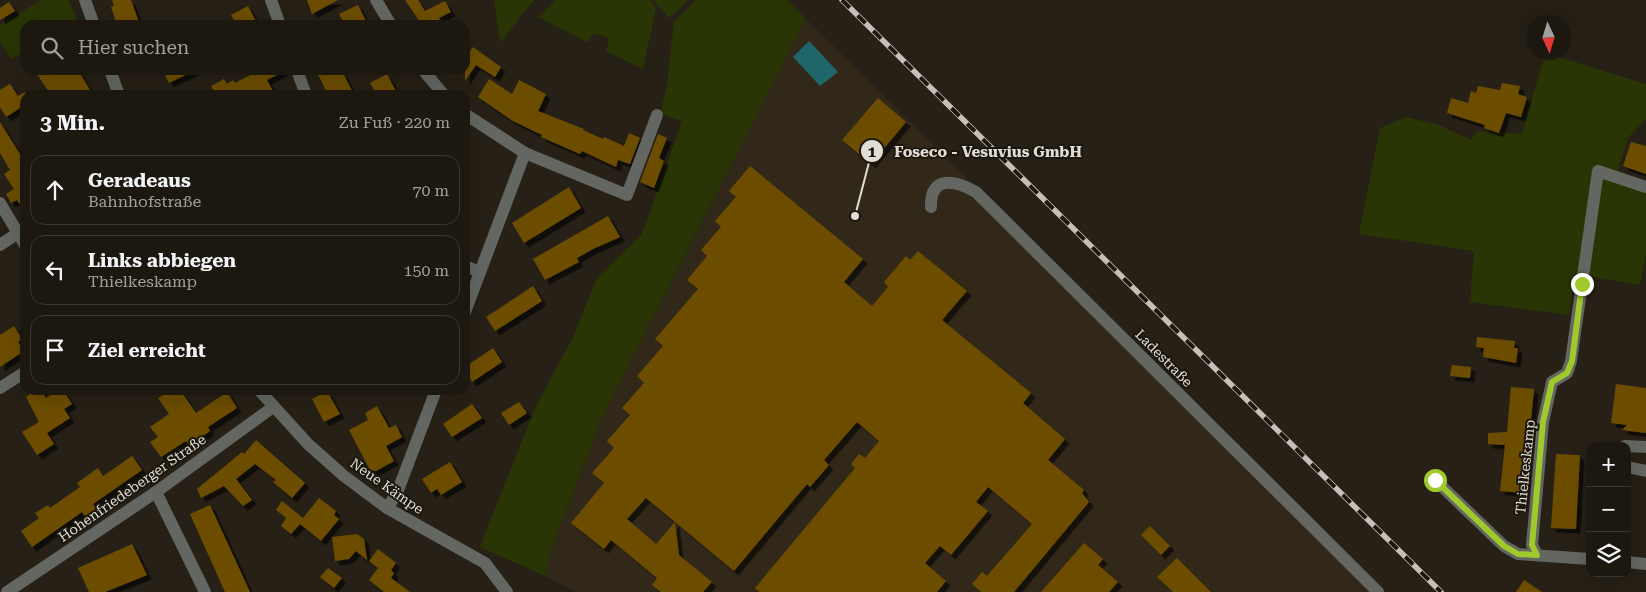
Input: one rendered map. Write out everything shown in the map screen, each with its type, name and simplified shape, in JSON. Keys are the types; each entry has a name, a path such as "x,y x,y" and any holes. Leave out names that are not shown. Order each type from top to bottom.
{"street":[{"path":"85,0 92,20"},
{"path":"271,0 278,20"},
{"path":"376,0 388,20"},
{"path":"112,75 117,90"},
{"path":"299,75 304,90"},
{"path":"427,75 440,90"},
{"path":"470,117 525,153 627,195 657,115"},
{"path":"470,299 525,153"},
{"name":"Thielkeskamp","path":"1537,555 1532,545 1543,422 1552,382 1567,373 1572,361 1598,171 1646,186"},
{"name":"Ladestraße","path":"931,207 930,195 937,186 946,182 960,183 976,192 1378,592"},
{"path":"0,203 20,236"},
{"path":"0,245 18,233"},
{"path":"470,268 480,272"},
{"path":"0,388 20,375"},
{"name":"Neue Kämpe","path":"263,395 308,444 387,508 485,563 507,592"},
{"path":"387,508 397,493 434,395"},
{"name":"Hohenfriedeberger Straße","path":"8,592 156,492 273,407"},
{"path":"1631,446 1646,447"},
{"path":"1631,468 1646,471"},
{"path":"1435,480 1504,546 1518,554 1586,559"},
{"path":"156,492 205,592"},
{"path":"1631,562 1646,564"}],"shaded area":[{"path":"806,19 1386,592 576,592 545,576 551,549 604,413"}],"green space":[{"path":"41,0 69,0 76,19 20,20 20,54 11,59 0,42 0,25"},
{"path":"494,0 534,0 500,43"},
{"path":"556,0 649,0 656,8 643,69 606,51 609,40 603,35 594,34 587,42 538,17"},
{"path":"653,0 689,0 669,18"},
{"path":"696,0 787,0 806,19 604,413 551,549 545,576 480,547 535,408 573,337 597,278 642,234 682,121 660,114 667,85 674,21"},
{"path":"1543,60 1568,60 1646,84 1646,119 1628,138 1615,181 1646,190 1646,253 1640,285 1575,274 1569,315 1470,302 1474,251 1359,234 1380,128 1406,117 1439,125 1471,140 1477,131 1522,134"}],"water":[{"path":"809,41 838,72 820,86 793,57"}],"building":[{"path":"112,0 131,0 138,20 115,20 111,7 114,6"},
{"path":"307,0 338,0 312,14"},
{"path":"405,0 418,0 425,11 445,1 451,12 439,18 440,20 419,20"},
{"path":"9,2 15,11 0,20 0,8"},
{"path":"358,5 366,20 342,20 339,14"},
{"path":"248,6 255,20 234,20 231,15"},
{"path":"473,47 501,67 495,77 476,65 470,74 470,52"},
{"path":"37,75 81,75 90,90 48,90"},
{"path":"165,75 186,75 169,83"},
{"path":"250,75 276,75 267,80 272,90 213,90 211,86 224,79 227,84 233,80 235,83"},
{"path":"318,75 344,75 352,90 326,90"},
{"path":"388,75 395,90 374,90 370,83"},
{"path":"489,79 512,94 519,80 546,94 538,111 584,129 603,139 604,137 624,146 629,133 640,138 630,164 618,160 616,167 582,151 580,154 541,137 542,135 513,121 478,97"},
{"path":"1502,83 1520,86 1518,94 1527,97 1521,117 1506,113 1499,133 1484,128 1485,125 1447,113 1451,98 1468,103 1471,91 1476,93 1478,86 1500,90"},
{"path":"10,84 18,96 20,95 20,108 6,117 0,107 0,90"},
{"path":"878,98 906,122 871,164 842,140"},
{"path":"0,122 20,154 20,204 17,200 11,203 6,194 14,189 4,174 10,170 0,153"},
{"path":"658,134 667,138 659,158 664,161 654,188 640,182"},
{"path":"1631,142 1646,146 1646,174 1623,166"},
{"path":"750,166 863,259 844,282 872,306 888,287 884,282 906,256 910,260 918,251 967,291 942,320 1031,393 1023,403 1065,439 1048,460 1084,490 1082,493 1089,502 1014,592 981,592 972,584 982,572 987,576 1032,524 988,487 976,502 988,511 951,555 940,546 925,563 946,581 937,592 760,592 755,588 855,468 851,464 859,454 865,458 879,441 857,422 824,460 829,465 810,487 807,484 734,571 675,522 679,555 712,582 703,592 661,592 652,585 657,578 611,540 604,549 571,523 604,483 592,473 614,448 607,441 630,415 622,408 644,383 637,376 663,346 655,339 698,289 687,280 707,256 701,250 721,227 715,221 736,197 729,191","holes":["646,498 675,522 656,544 627,519"]},
{"path":"569,187 581,208 524,243 512,223"},
{"path":"608,216 620,237 577,258 579,262 545,280 533,259"},
{"path":"533,286 542,301 495,331 486,317"},
{"path":"14,326 20,336 18,342 20,354 0,367 0,335"},
{"path":"1477,337 1515,341 1514,348 1518,348 1516,363 1483,357 1484,348 1476,347"},
{"path":"493,348 502,362 472,382 470,379 470,364"},
{"path":"1452,365 1471,367 1470,378 1450,376"},
{"path":"1616,384 1646,388 1646,433 1622,430 1627,425 1611,423"},
{"path":"1511,387 1534,389 1524,493 1500,491 1505,445 1488,444 1488,433 1507,432"},
{"path":"29,395 44,395 46,398 51,395 66,395 72,404 64,409 70,418 47,433 54,444 37,455 22,432 39,422 26,397"},
{"path":"163,395 183,395 196,413 223,395 229,395 237,408 208,427 210,431 189,445 186,441 161,457 150,442 158,437 150,427 169,414 158,398"},
{"path":"320,395 329,395 340,414 324,422 312,399"},
{"path":"519,402 527,413 509,425 501,413"},
{"path":"472,404 482,418 452,437 443,424"},
{"path":"377,406 389,428 396,425 402,437 386,446 394,461 376,471 370,470 349,430 368,420 365,413"},
{"path":"256,440 305,483 292,498 273,482 276,480 255,464 236,479 252,500 243,506 224,486 201,498 197,489 242,452 244,454"},
{"path":"1556,454 1580,455 1576,529 1551,528"},
{"path":"132,456 142,470 93,504 96,509 85,516 82,512 32,547 21,531 39,518 35,513 48,505 50,508 80,487 77,483 98,468 103,476"},
{"path":"450,462 462,482 441,495 437,489 431,493 422,479"},
{"path":"319,498 336,511 334,515 339,519 321,541 300,524 291,534 281,526 286,518 276,510 282,501 303,518"},
{"path":"210,505 250,592 225,592 190,514"},
{"path":"1150,526 1170,546 1161,555 1141,535"},
{"path":"357,534 364,539 367,560 356,551 349,559 335,561 332,537"},
{"path":"1084,543 1103,559 1098,565 1118,582 1109,592 1041,592"},
{"path":"132,544 147,575 105,592 89,592 78,568"},
{"path":"378,549 396,563 391,570 394,573 391,578 410,592 384,592 369,580 378,568 369,561"},
{"path":"1177,558 1211,592 1173,592 1157,577"},
{"path":"328,568 342,578 334,588 320,577"},
{"path":"1524,580 1542,592 1516,592"}],"railway":[{"path":"842,0 1441,592"}],"place":[{"name":"Foseco - Vesuvius GmbH","path":"855,216"}],"route":[{"path":"1435,480 1504,546 1518,554 1537,555 1532,545 1543,422 1552,382 1567,373 1572,361 1582,284"}]}
